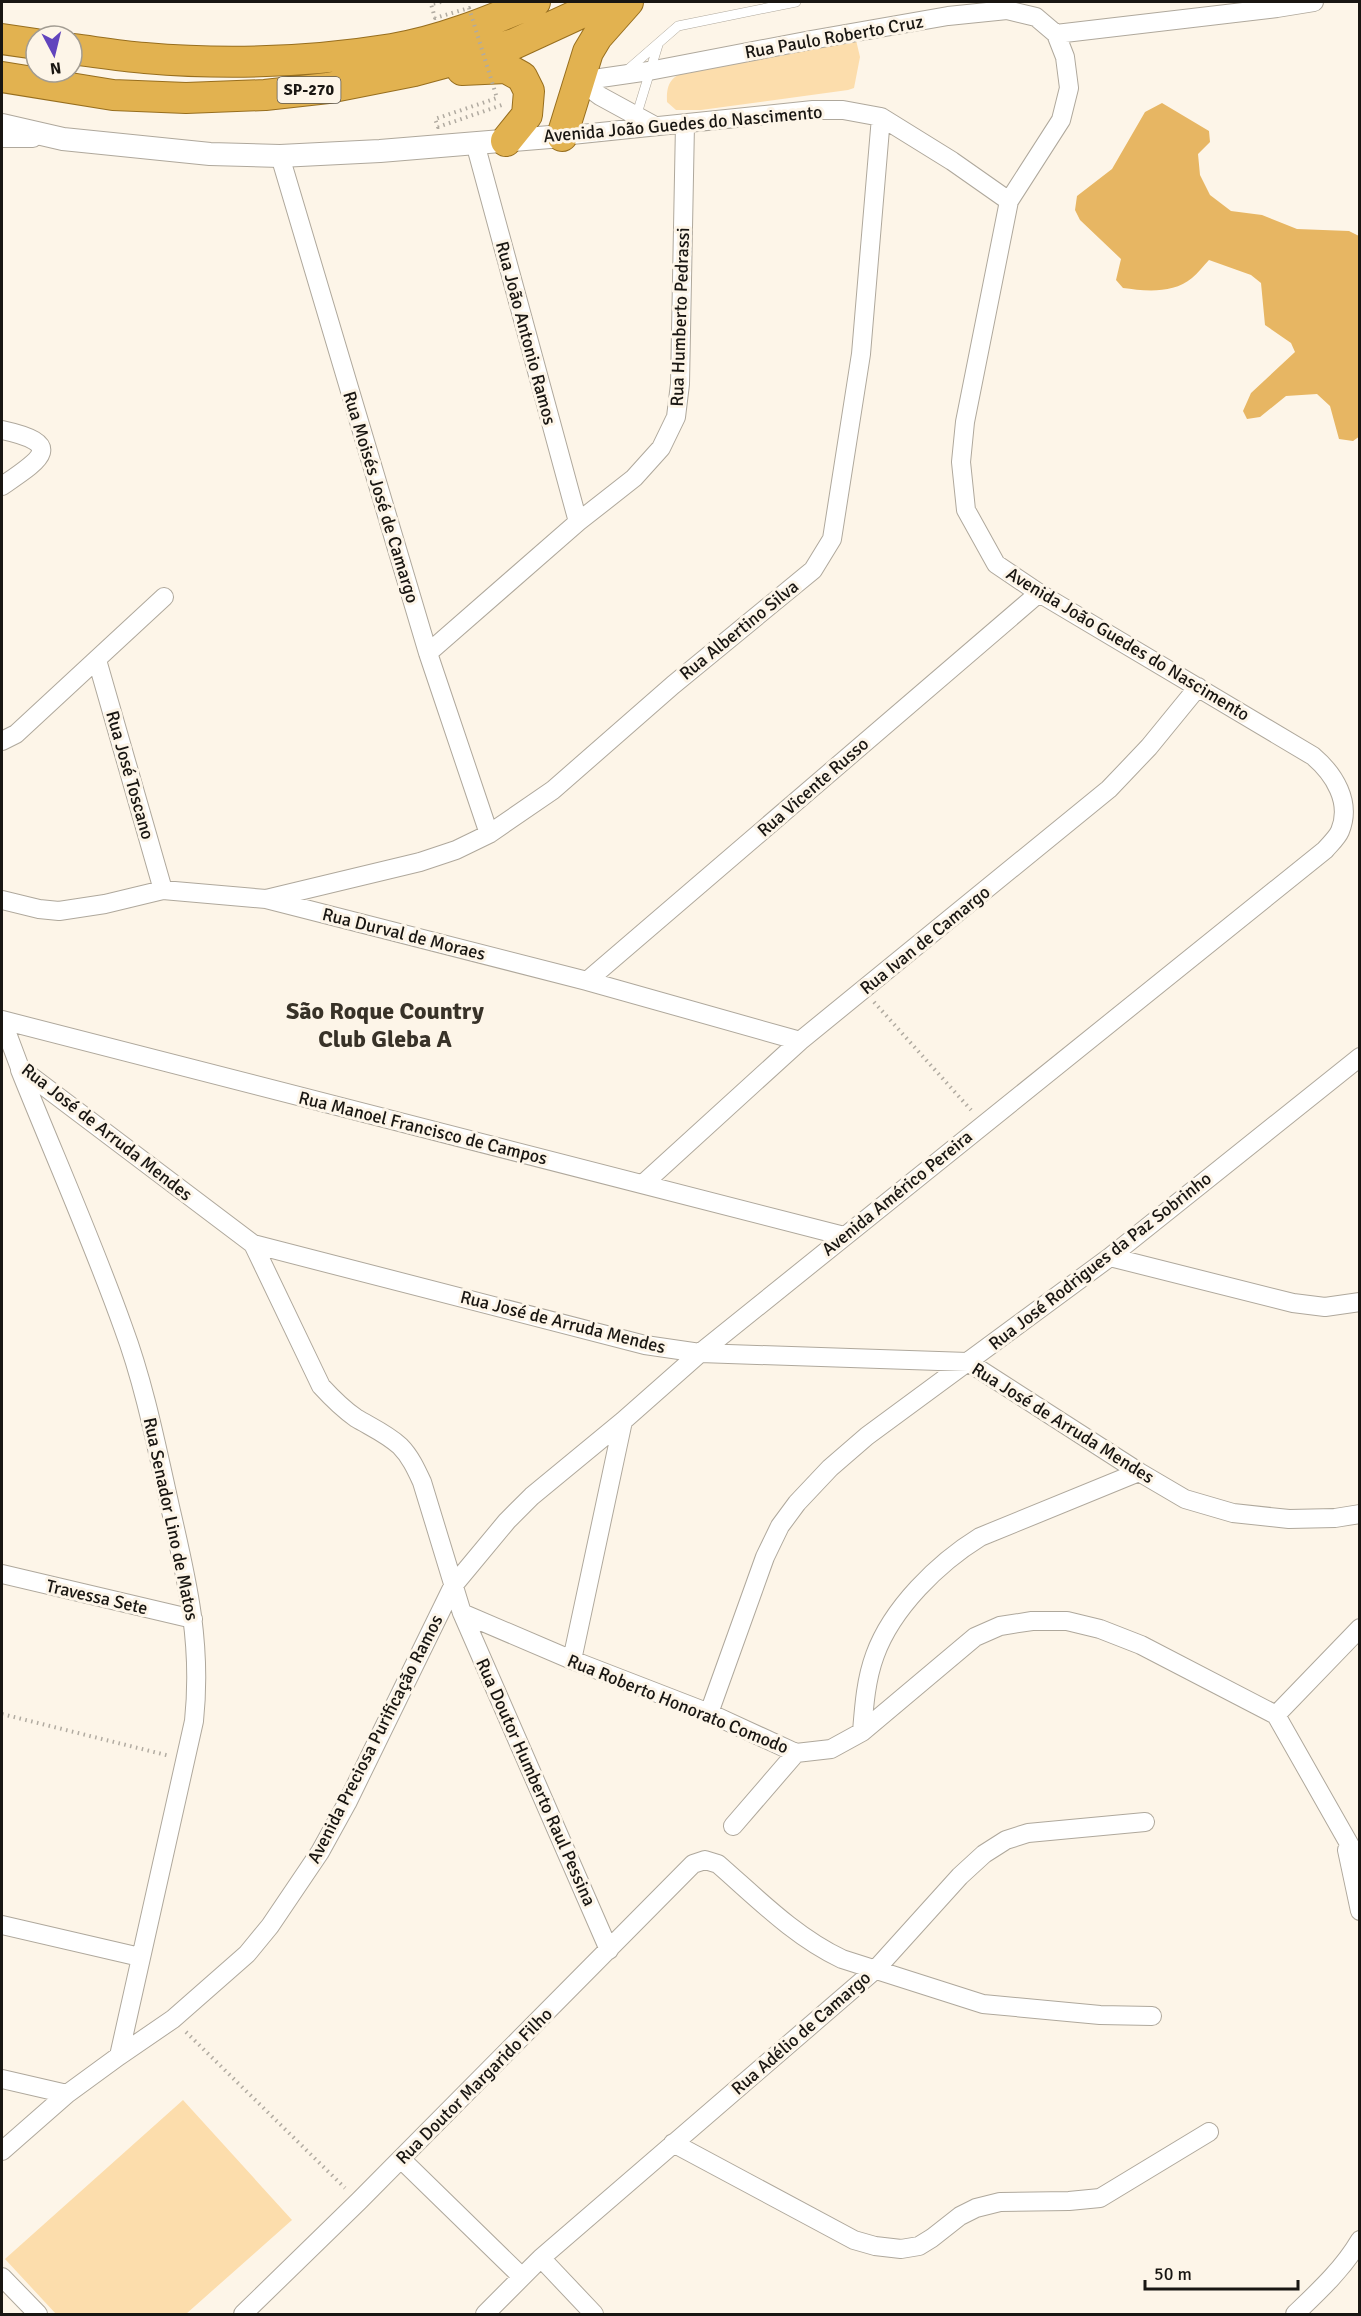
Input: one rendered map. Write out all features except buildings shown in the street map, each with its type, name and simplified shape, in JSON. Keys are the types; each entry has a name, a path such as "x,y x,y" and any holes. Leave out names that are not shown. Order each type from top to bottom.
{"highway":[{"name":"SP-270","path":"84,50 145,58 233,62 328,57 393,49 446,36 535,2"},
{"name":"SP-270","path":"2,77 113,95 186,98 265,95 328,88 414,71 514,44 604,2"},
{"path":"562,136 588,52 597,37 628,2"},
{"path":"2,39 24,42"},
{"path":"414,71 506,68 522,77 530,91 527,115 506,141"}],"street":[{"path":"1009,201 1061,120 1069,88 1065,57 1056,34 1314,2"},
{"name":"Rua Paulo Roberto Cruz","path":"580,81 649,71 937,18 1007,10 1036,17 1056,34"},
{"path":"580,81 600,96 655,126"},
{"name":"Avenida João Guedes do Nascimento","path":"2,125 63,139 210,154 280,156 506,141 813,110 843,110 881,117 952,161 1009,201 965,422 961,462 966,510 996,564 1039,593 1313,756 1327,768 1339,788 1344,810"},
{"name":"Rua Albertino Silva","path":"266,899 420,862 456,850 489,834 554,790 673,685 813,570 832,539 861,354 881,117"},
{"name":"Rua Humberto Pedrassi","path":"428,653 578,522 634,478 662,448 676,417 680,384 685,124"},
{"path":"2,138 63,139"},
{"name":"Rua João Antonio Ramos","path":"475,143 578,522"},
{"name":"Rua Moisés José de Camargo","path":"280,156 428,653 489,834"},
{"path":"2,430 27,435 40,444 41,455 31,466 2,486"},
{"name":"Rua Vicente Russo","path":"587,981 1039,593"},
{"path":"2,741 16,734 164,597"},
{"name":"Rua José Toscano","path":"97,660 163,890"},
{"name":"Rua Ivan de Camargo","path":"643,1184 800,1041 1109,789 1149,747 1198,687"},
{"name":"Avenida Américo Pereira","path":"453,1586 507,1521 532,1496 623,1421 700,1353 1325,850 1340,832 1344,810"},
{"name":"Rua Durval de Moraes","path":"2,900 59,911 105,904 163,890 266,899 587,981 800,1041"},
{"name":"Rua José de Arruda Mendes","path":"2,1020 20,1068 253,1244 645,1345 700,1353 968,1362 1185,1499 1233,1513 1289,1519 1335,1518 1359,1514"},
{"name":"Rua Manoel Francisco de Campos","path":"2,1020 844,1236"},
{"name":"Rua José Rodrigues da Paz Sobrinho","path":"709,1713 765,1557 780,1526 797,1503 830,1468 867,1436 1110,1257 1359,1057"},
{"name":"Rua Senador Lino de Matos","path":"20,1068 123,1327 138,1373 186,1576 193,1619 198,1684 195,1721 118,2056"},
{"path":"253,1244 321,1386 348,1412 400,1447 412,1462 422,1482 462,1613"},
{"path":"1110,1257 1293,1302 1325,1307 1359,1302"},
{"path":"572,1660 623,1421"},
{"path":"862,1732 869,1672 881,1640 912,1595 938,1568 980,1537 1139,1472"},
{"name":"Travessa Sete","path":"2,1574 193,1619"},
{"name":"Avenida Preciosa Purificação Ramos","path":"2,2151 67,2094 173,2019 247,1954 270,1926 320,1852 347,1803 453,1586"},
{"name":"Rua Roberto Honorato Comodo","path":"462,1613 572,1660 709,1713 796,1753 831,1749 862,1732 975,1637 1000,1626 1032,1621 1067,1621 1100,1629 1141,1645 1276,1715"},
{"name":"Rua Doutor Humberto Raul Pessina","path":"462,1613 609,1950"},
{"path":"1359,1628 1276,1715 1359,1863"},
{"path":"733,1826 796,1753"},
{"name":"Rua Adélio de Camargo","path":"485,2314 541,2258 876,1969 960,1876 984,1854 1006,1840 1028,1833 1051,1829 1145,1822"},
{"path":"1344,1833 1359,1911"},
{"name":"Rua Doutor Margarido Filho","path":"243,2314 401,2159 693,1864 705,1860 718,1864 783,1921 820,1949 842,1959 876,1969"},
{"path":"2,1925 140,1957"},
{"path":"876,1969 983,2004 1100,2015 1152,2016"},
{"path":"2,2079 67,2094"},
{"path":"674,2143 854,2240 875,2246 901,2249 919,2246 960,2216 984,2206 1000,2202 1069,2202 1100,2198 1209,2133"},
{"path":"401,2159 522,2277"},
{"path":"1294,2314 1326,2285 1352,2253 1359,2240"},
{"path":"541,2258 594,2314"},
{"path":"2,2277 38,2314"}],"lane":[{"path":"621,75 678,26 796,2"},
{"path":"636,117 658,45"}],"path":[{"path":"441,2 431,4 435,18 469,8 497,98 435,119 438,127 502,105"},
{"path":"864,990 983,1124"},
{"path":"2,1714 186,1760"},
{"path":"173,2019 359,2201"}],"shaded area":[{"path":"856,40 860,57 854,88 848,90 701,110 676,110 667,102 668,88 672,80 692,67"},
{"path":"1162,103 1209,131 1210,142 1198,154 1200,175 1210,195 1231,211 1262,215 1297,229 1349,231 1359,236 1360,436 1353,441 1339,439 1330,406 1317,394 1286,396 1260,417 1247,419 1243,411 1251,393 1295,352 1291,343 1265,325 1261,283 1251,275 1209,260 1192,278 1176,287 1149,290 1123,288 1116,280 1121,259 1080,220 1075,210 1077,196 1112,169 1145,112"},
{"path":"183,2100 292,2220 186,2314 56,2314 5,2259"}],"district":[{"name":"São Roque Country Club Gleba A","path":"385,1025"}]}
